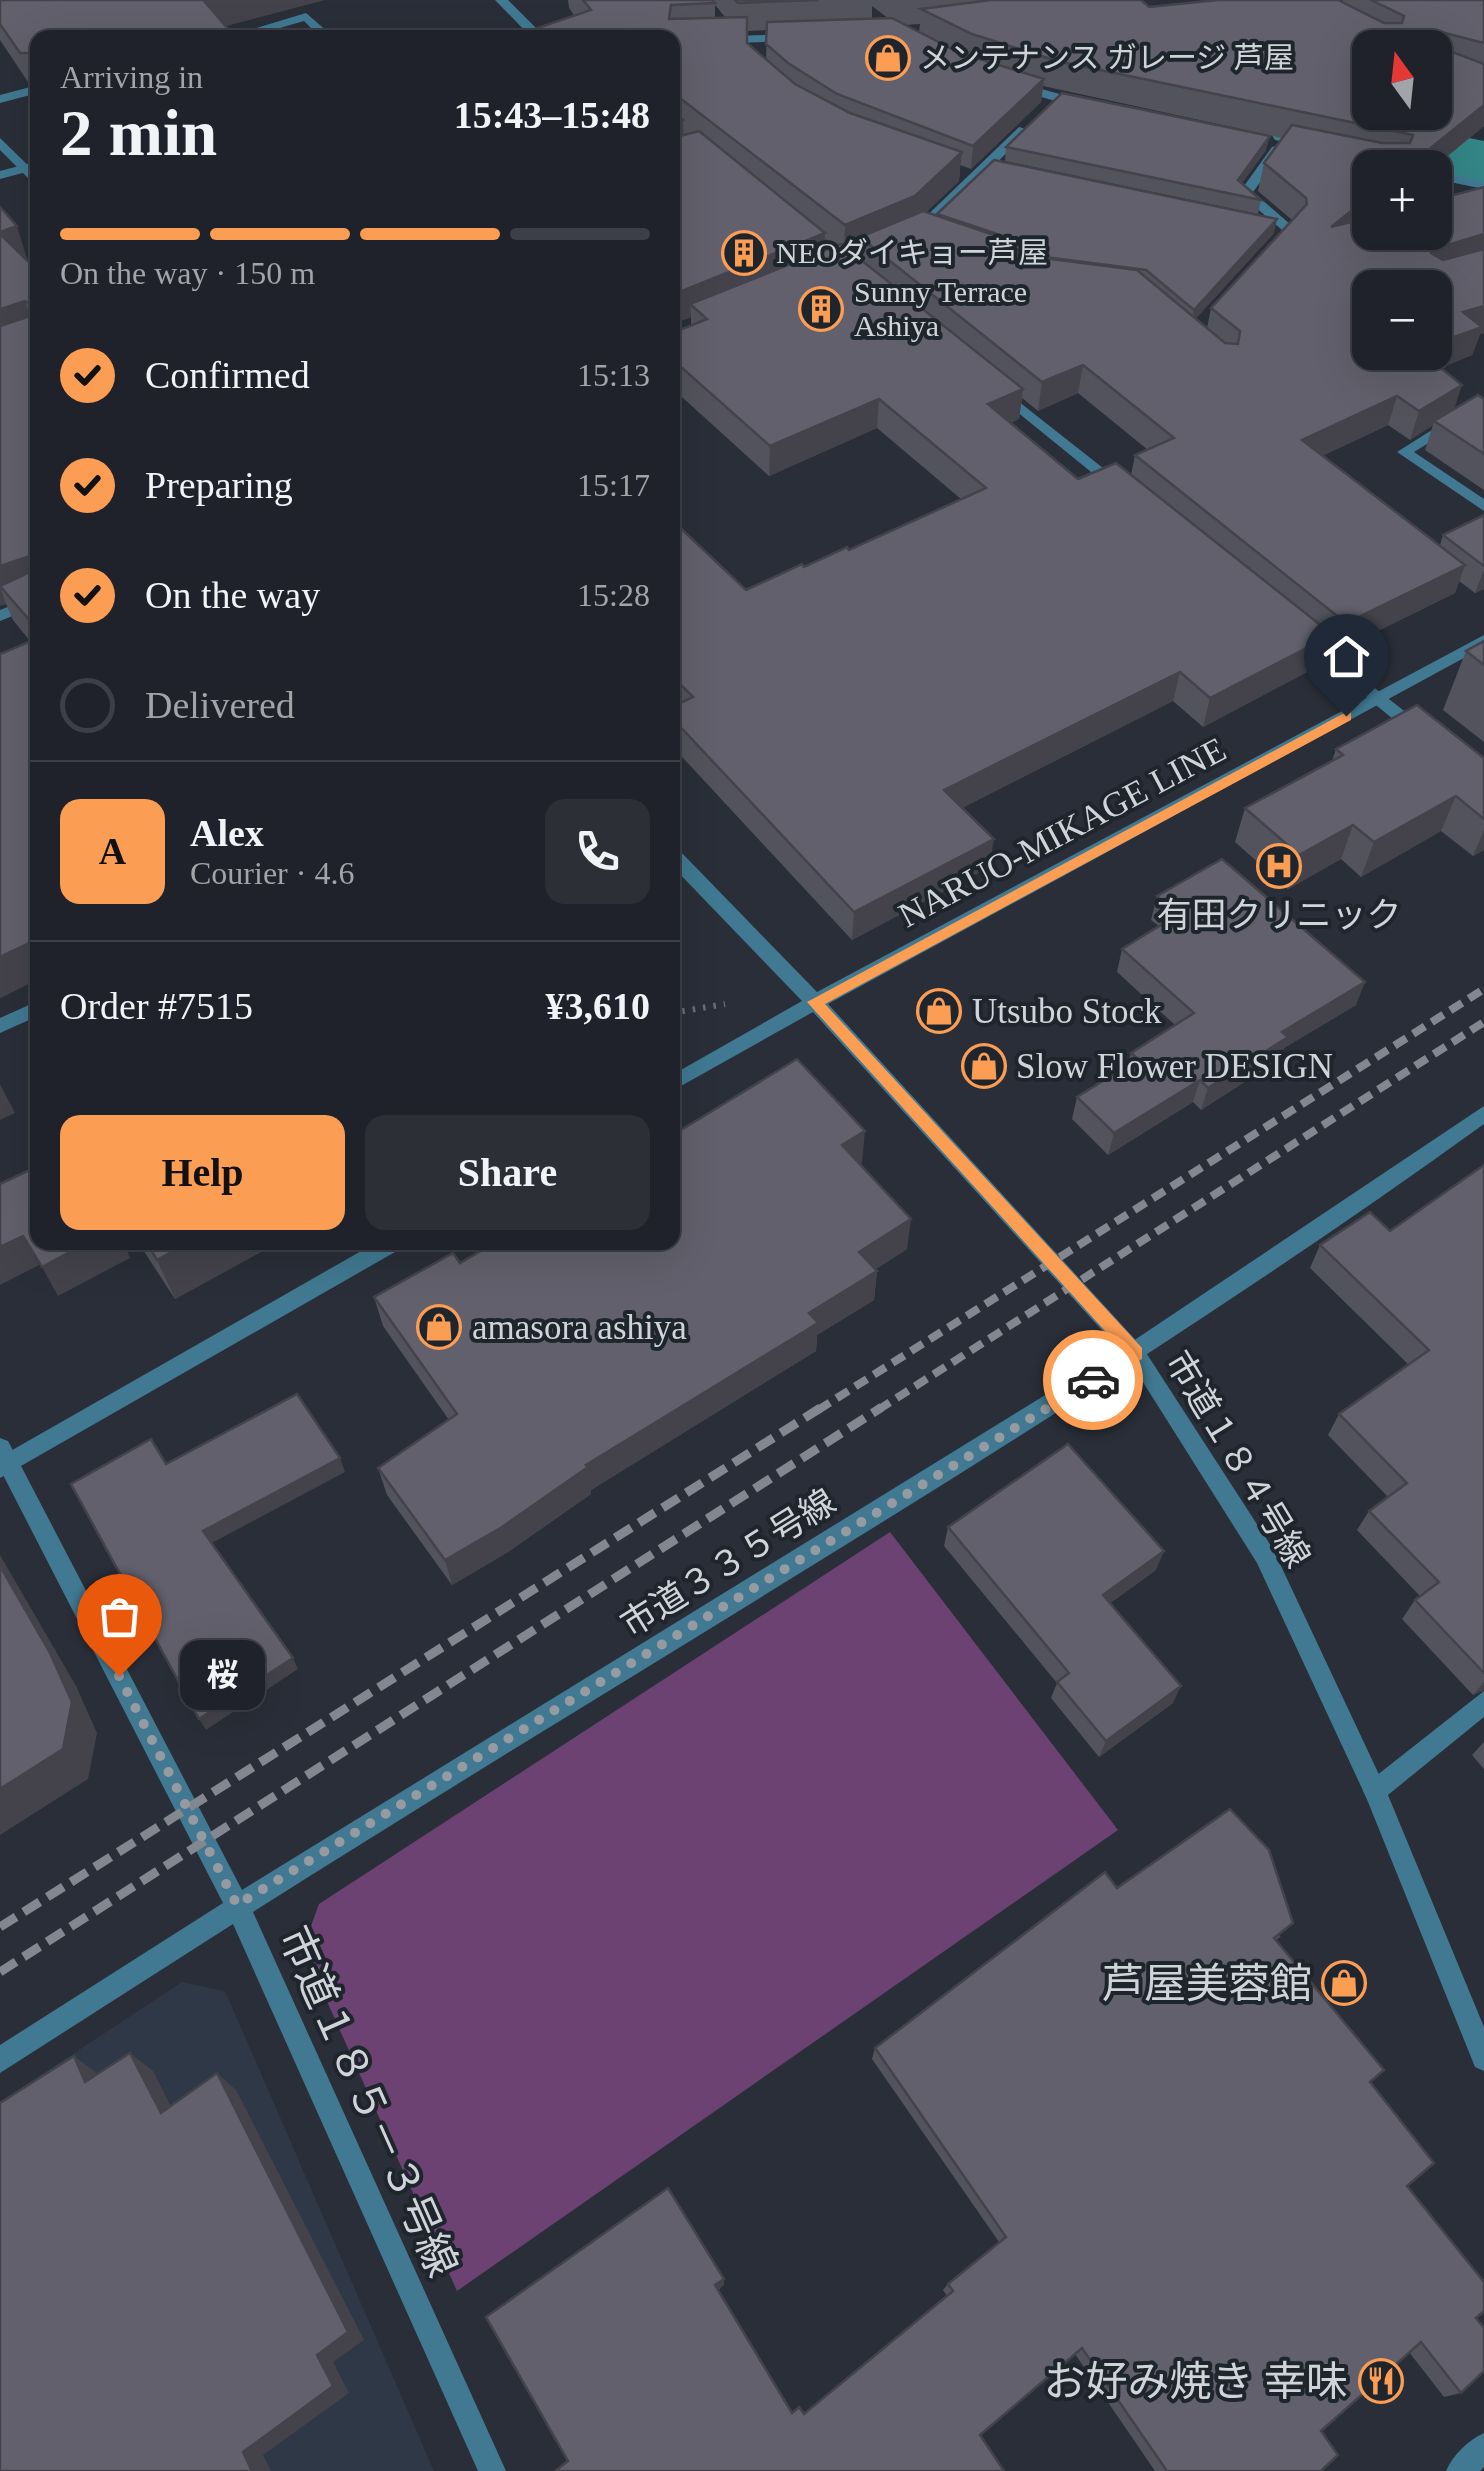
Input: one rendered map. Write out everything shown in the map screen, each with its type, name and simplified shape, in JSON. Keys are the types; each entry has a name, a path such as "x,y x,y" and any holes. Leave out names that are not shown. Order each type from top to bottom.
{"street":[{"path":"501,0 532,30"},
{"path":"258,30 306,17 320,30"},
{"path":"720,25 731,37"},
{"path":"680,40 731,37 757,46 816,36"},
{"path":"1003,81 1056,100 1094,107"},
{"path":"0,99 30,91"},
{"path":"904,238 920,231 1056,100"},
{"path":"0,142 30,167"},
{"path":"1290,230 1246,193 1273,143 1300,148"},
{"path":"987,165 1006,169"},
{"path":"0,175 30,167"},
{"path":"958,172 975,178"},
{"path":"1452,178 1484,185"},
{"path":"1252,222 1290,230"},
{"path":"1266,256 1290,230"},
{"path":"920,231 938,237"},
{"path":"982,376 1134,500"},
{"path":"1470,412 1404,452 1484,506"},
{"path":"0,616 30,603"},
{"path":"1287,624 1439,747"},
{"name":"NARUO-MIKAGE LINE","path":"680,1079 815,1002 1484,640"},
{"name":"市道１８４号線","path":"680,862 815,1002 1136,1354 1265,1556 1375,1791 1484,2058"},
{"path":"0,1026 30,1012"},
{"name":"市道３３５号線","path":"0,2060 237,1905 1136,1354 1362,1204 1484,1114"},
{"path":"3,1460 381,1250"},
{"name":"市道１８５－３号線","path":"3,1460 237,1905 492,2471"},
{"path":"1375,1791 1484,1702"},
{"path":"1460,2471 1484,2447"}],"path":[{"path":"680,1012 726,1004"}],"shaded area":[{"path":"890,1532 1118,1830 457,2291 303,1948 319,1904"},
{"path":"182,1982 225,1991 434,2471 0,2471 0,2102"}],"building":[{"path":"0,0 211,0 205,2 229,30 30,30 30,53 20,53 0,24"},
{"path":"583,0 712,0 715,3 671,5 669,19 747,17 747,43 795,84 850,113 962,152 915,196 845,225 680,98 680,30 532,30 591,10"},
{"path":"735,0 818,0 738,3"},
{"path":"991,0 1141,0 1149,7 1218,0 1338,0 1384,23 1402,23 1404,16 1371,0 1484,0 1484,43 1452,35 1452,30 1352,30 1352,122 1057,61 972,34 921,9"},
{"path":"892,18 960,53 1044,79 973,146 837,94 766,44 767,22"},
{"path":"1452,52 1484,64 1484,105 1428,150 1352,150 1352,210 1331,227 1352,222 1352,250 1433,250 1431,253 1443,260 1484,249 1484,306 1463,312 1482,327 1452,338 1452,270 1352,270 1352,370 1443,370 1462,385 1419,411 1397,396 1302,440 1465,565 1346,623 1135,455 1174,438 1083,365 1042,382 860,237 923,211 991,234 1028,256 1137,270 1225,343 1238,344 1240,331 1211,308 1307,204 1306,198 1264,163 1292,125 1382,143 1410,143 1413,135 1389,130 1452,130"},
{"path":"1062,93 1270,136 1238,180 1261,200 1006,147"},
{"path":"699,131 825,233 680,292 680,136"},
{"path":"994,160 1277,219 1194,310 1146,270 1037,256 1003,236 937,214"},
{"path":"1484,187 1484,234 1452,244 1452,195"},
{"path":"0,207 17,226 0,232"},
{"path":"0,234 30,263 30,304 25,301 0,309"},
{"path":"841,244 1023,389 988,404 1078,479 1116,463 1328,631 1314,638 1318,642 1210,698 1180,672 944,790 994,839 854,912 680,727 680,703 693,697 680,684 680,528 746,590 802,564 804,567 847,547 849,550 986,488 879,399 770,446 680,366 680,330 707,319 690,304"},
{"path":"30,316 30,621 0,586 28,573 27,557 0,566 0,326"},
{"path":"1478,395 1484,399 1484,454 1434,421"},
{"path":"1484,515 1484,566 1443,535"},
{"path":"30,641 30,943 0,957 0,654"},
{"path":"1484,641 1484,665 1466,651"},
{"path":"1417,705 1484,758 1484,819 1456,796 1374,842 1353,825 1299,855 1245,808 1343,755 1336,749"},
{"path":"1222,859 1365,982 1282,1032 1288,1037 1208,1088 1200,1080 1114,1133 1077,1097 1138,1059 1131,1053 1194,1013 1122,949 1177,915 1157,896"},
{"path":"797,1059 865,1131 842,1145 911,1219 859,1252 877,1271 809,1313 818,1323 586,1465 502,1527 445,1560 378,1468 457,1414 374,1297 453,1253 460,1263 482,1250 680,1250 680,1131"},
{"path":"1484,1165 1484,1673 1415,1600 1439,1582 1369,1511 1407,1483 1339,1414 1429,1350 1320,1245 1370,1212 1390,1231"},
{"path":"30,1170 30,1247 23,1236 0,1247 0,1184"},
{"path":"32,1250 73,1250 42,1267"},
{"path":"151,1250 175,1250 157,1260"},
{"path":"297,1394 340,1458 203,1531 293,1658 199,1719 71,1484 151,1439 166,1464"},
{"path":"1068,1444 1164,1551 1103,1595 1181,1686 1106,1741 1057,1682 1069,1673 948,1527"},
{"path":"0,1566 50,1653 72,1702 63,1749 0,1789"},
{"path":"1230,1809 1269,1850 1293,1923 1274,1938 1384,2070 1370,2082 1434,2163 1407,2186 1484,2282 1484,2311 1476,2318 1484,2328 1484,2371 1461,2393 1421,2342 1321,2431 1338,2455 1321,2471 1167,2471 1082,2348 980,2435 1004,2471 555,2471 568,2461 486,2317 668,2188 724,2279 715,2285 792,2413 799,2407 804,2414 953,2291 948,2284 1006,2237 875,2048 1105,1872 1117,1888"},
{"path":"130,2053 161,2113 217,2073 348,2332 317,2355 333,2386 243,2452 252,2471 0,2471 0,2103 74,2056 85,2082"}],"waterway":[{"path":"1300,125 1484,163"}],"railway":[{"path":"818,1410 1484,989"},
{"path":"878,1410 1484,1022"},
{"path":"0,1927 822,1407"},
{"path":"0,1972 882,1407"}],"way so far":[{"path":"119,1676 237,1905 1093,1380"}],"place":[{"name":"メンテナンス ガレージ 芦屋","path":"888,58"},
{"name":"NEOダイキョー芦屋","path":"744,253"},
{"name":"Sunny Terrace Ashiya","path":"821,309"},
{"name":"有田クリニック","path":"1279,866"},
{"name":"Utsubo Stock","path":"939,1011"},
{"name":"Slow Flower DESIGN","path":"984,1066"},
{"name":"amasora ashiya","path":"439,1327"},
{"name":"桜","path":"119,1676"},
{"name":"芦屋美蓉館","path":"1344,1983"},
{"name":"お好み焼き 幸味","path":"1381,2381"}],"route":[{"path":"1093,1380 1136,1354 815,1002 1346,716"}]}
